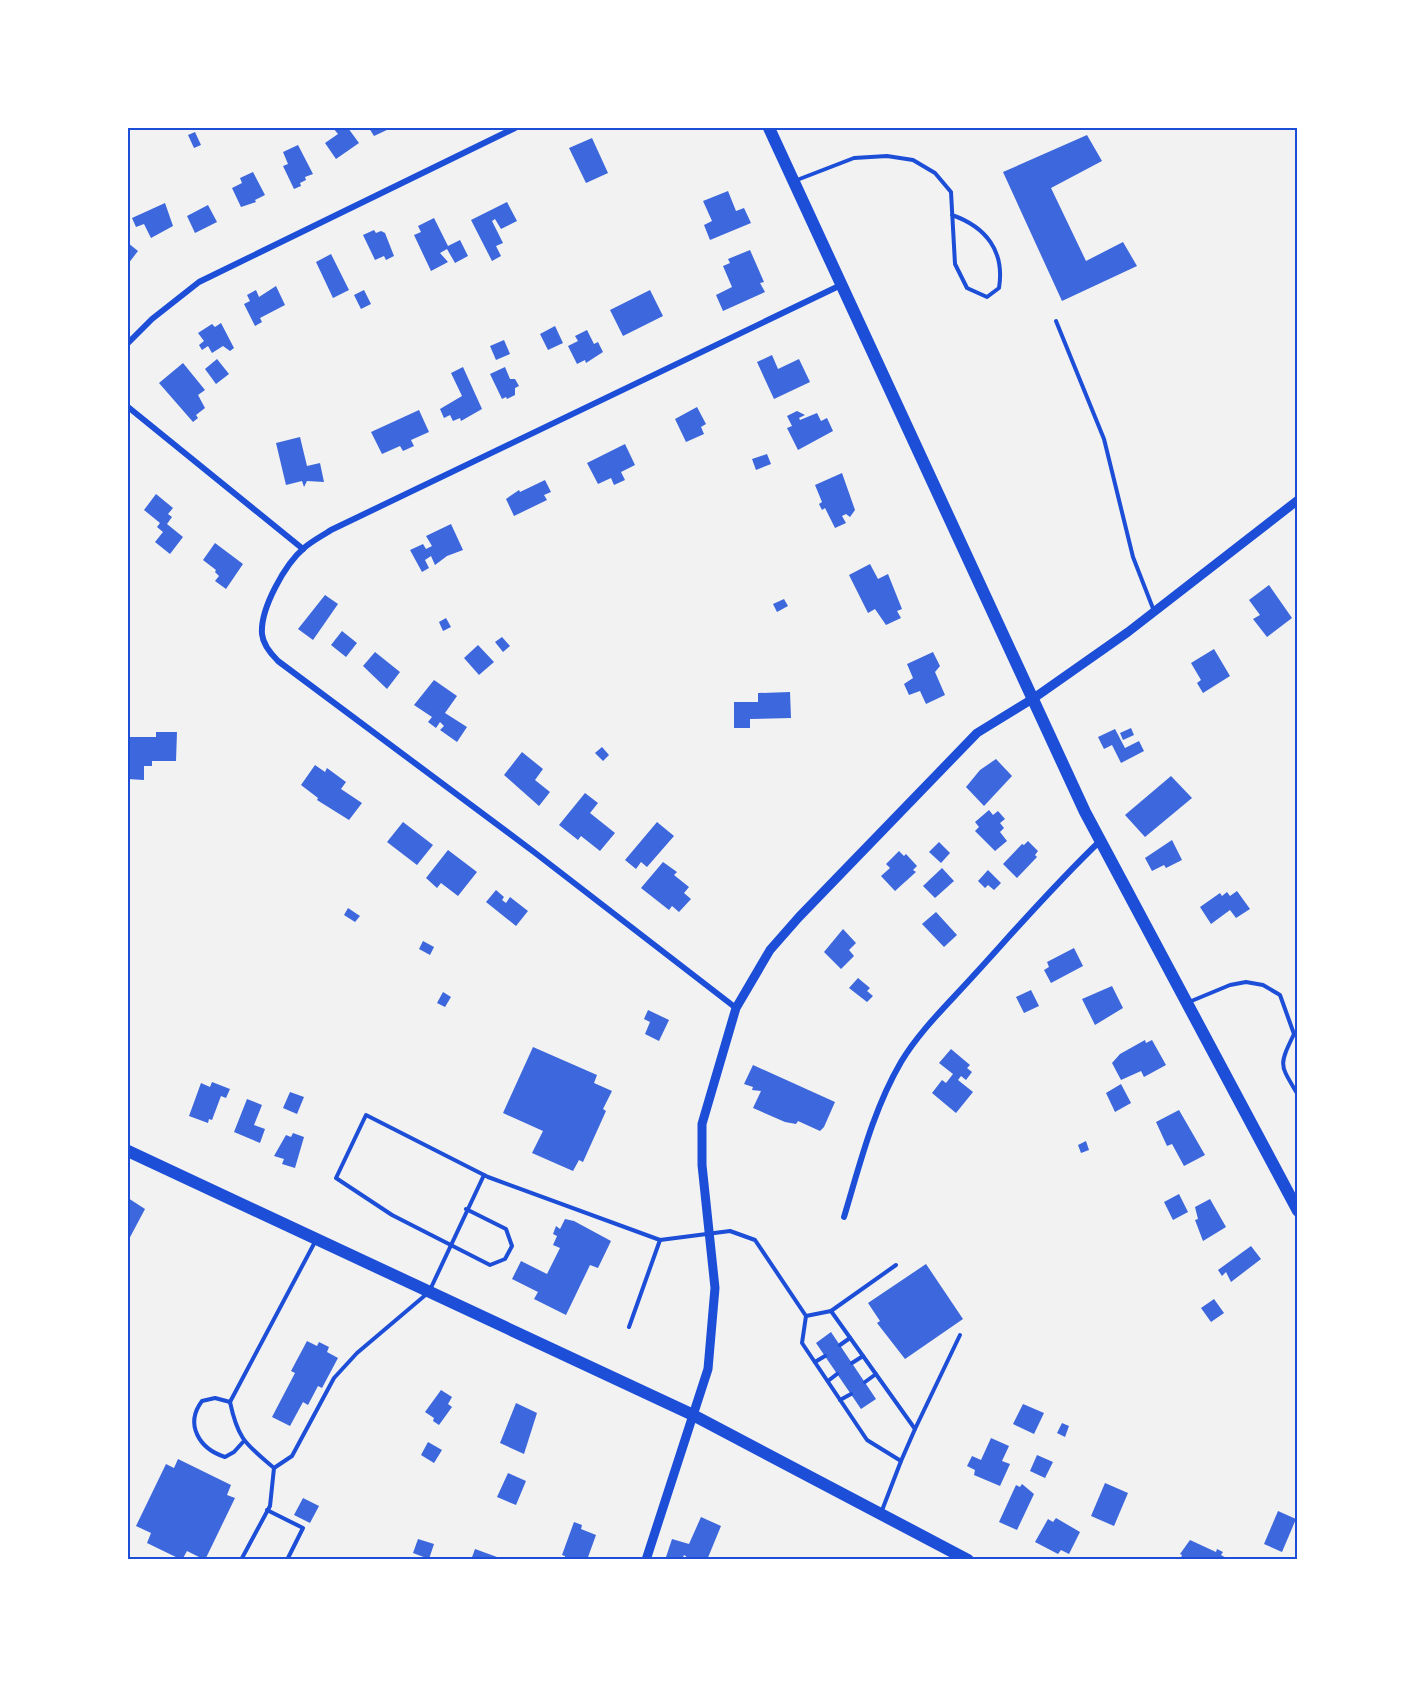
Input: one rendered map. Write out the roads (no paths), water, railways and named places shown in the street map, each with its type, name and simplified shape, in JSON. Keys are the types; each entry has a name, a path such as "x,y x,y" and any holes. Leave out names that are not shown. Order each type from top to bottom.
{"main road":[{"path":"769,128 1100,841 1185,1004 1298,1211"},
{"path":"128,1151 691,1414 968,1560"}],"street":[{"path":"128,343 152,319 199,282 515,128"},
{"path":"736,1008 534,852 344,712 268,651 262,636 262,618 268,601 292,561 303,549 331,530 842,284"},
{"path":"128,407 303,549"},
{"path":"646,1560 691,1414 708,1369 716,1288 702,1165 702,1124 736,1008 770,951 849,865 977,733 1034,698 1155,612 1298,500"},
{"path":"844,1217 880,1102 902,1060 941,1011 1068,872 1100,841"}],"lane":[{"path":"794,182 854,158 887,156 913,160 935,173 951,192 952,215 955,264 967,288 987,297 999,288 1002,270 997,249 965,220 952,215"},
{"path":"1056,321 1104,439 1133,557 1155,612"},
{"path":"1185,1004 1230,985 1246,982 1263,985 1280,995 1296,1035 1282,1057 1281,1066 1298,1095"},
{"path":"466,1209 507,1228 512,1246 506,1258 490,1265 392,1215 336,1178 366,1115 484,1175 660,1240 730,1231 755,1239 806,1316 802,1343 867,1440 901,1461"},
{"path":"242,1560 267,1510 274,1468 292,1456 334,1378 357,1353 429,1292 453,1246 466,1209 484,1175"},
{"path":"274,1468 243,1442 234,1422 230,1402 316,1239"},
{"path":"629,1327 660,1240"},
{"path":"806,1316 831,1311 896,1265"},
{"path":"831,1311 915,1429"},
{"path":"881,1513 915,1429 960,1335"},
{"path":"840,1345 850,1338"},
{"path":"815,1362 825,1356"},
{"path":"852,1363 863,1356"},
{"path":"828,1381 837,1374"},
{"path":"865,1382 876,1374"},
{"path":"840,1400 850,1394"},
{"path":"230,1402 214,1398 202,1401 195,1411 193,1425 199,1440 212,1453 225,1457 234,1452 243,1442"},
{"path":"267,1510 303,1528 287,1560"}]}
